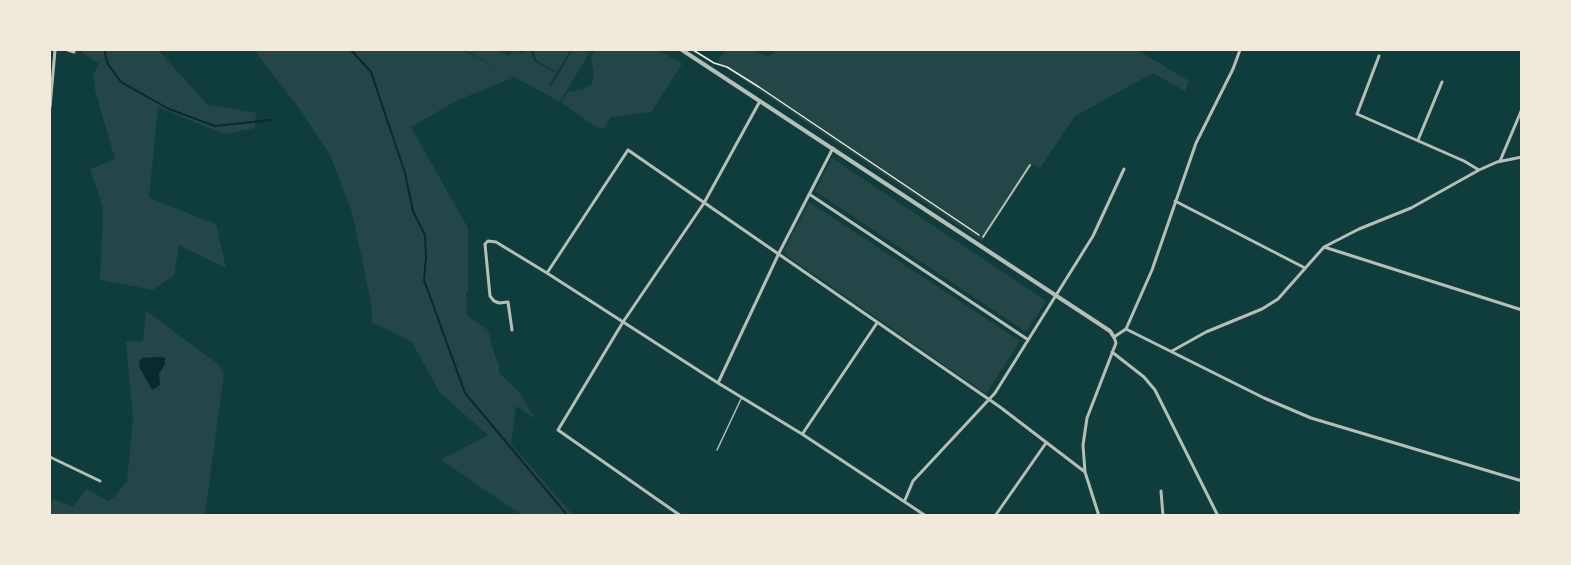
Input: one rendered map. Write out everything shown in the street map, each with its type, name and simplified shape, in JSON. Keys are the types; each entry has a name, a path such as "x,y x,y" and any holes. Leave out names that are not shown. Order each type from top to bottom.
{"street":[{"path":"50,107 55,50"},
{"path":"68,50 74,52"},
{"path":"682,50 1110,331 1116,344 1087,418 1083,445 1085,472 1100,516"},
{"path":"1114,337 1126,329 1152,270 1174,201 1196,143 1240,50"},
{"path":"1379,56 1357,114 1464,161 1479,170"},
{"path":"1418,141 1442,82"},
{"path":"681,516 558,430 623,322 704,203 760,100"},
{"path":"1500,161 1521,110"},
{"path":"718,383 779,253 833,148"},
{"path":"547,273 628,150 989,400 1085,472"},
{"path":"1172,351 1206,332 1262,309 1278,298 1324,247 1359,229 1411,208 1479,170 1500,161 1521,157"},
{"path":"983,237 1030,165"},
{"path":"905,500 913,482 989,400 1093,236 1124,169"},
{"path":"809,194 1028,339"},
{"path":"1174,201 1305,268"},
{"path":"512,330 508,302 500,303 494,301 490,296 485,244 488,241 496,242 547,273 905,500 926,516"},
{"path":"1324,247 1521,310"},
{"path":"802,434 877,323"},
{"path":"1126,329 1264,398 1311,418 1521,482"},
{"path":"1112,352 1144,377 1155,390 1215,515"},
{"path":"995,516 1046,443"},
{"path":"50,457 100,481"},
{"path":"1161,490 1163,516"},
{"path":"1520,516 1521,509"}],"lane":[{"path":"717,450 742,398"}],"path":[{"path":"693,50 759,87 983,237"}],"shaded area":[{"path":"79,50 158,50 208,105 256,113 255,128 224,134 158,107 149,198 216,224 226,268 179,245 174,275 153,290 100,280 103,208 90,169 115,159 95,90 93,75 99,64"},
{"path":"254,50 462,50 515,77 456,101 411,127 468,228 467,315 488,330 499,364 499,373 518,391 536,419 516,406 511,444 573,515 522,515 441,460 488,435 440,393 412,342 372,322 371,303 352,212 330,155 299,108"},
{"path":"465,50 498,50 509,56 514,50 523,54 526,50 530,50 534,61 556,73 550,88 573,50 583,50 589,53 560,102"},
{"path":"533,50 570,50 557,72 536,60"},
{"path":"595,50 659,50 682,64 651,112 611,117 604,128 599,129 561,102 568,92 585,89 592,84 594,75 591,56"},
{"path":"726,50 754,50 768,57 777,50 1137,50 1189,81 1185,91 1153,73 1075,116 1040,168 1033,164 982,241 717,62"},
{"path":"832,158 1046,301 1026,332 815,191"},
{"path":"809,202 1020,341 986,394 786,255 784,250"},
{"path":"146,311 218,364 224,373 205,515 50,515 53,499 73,507 86,489 109,501 127,481 133,419 126,342 143,341"},
{"path":"142,358 165,358 165,364 159,374 160,385 152,390 139,362"}],"waterway":[{"path":"104,50 108,64 121,82 169,109 215,126 271,120"},
{"path":"351,50 371,72 405,173 413,211 425,235 424,280 465,393 568,516"}]}
